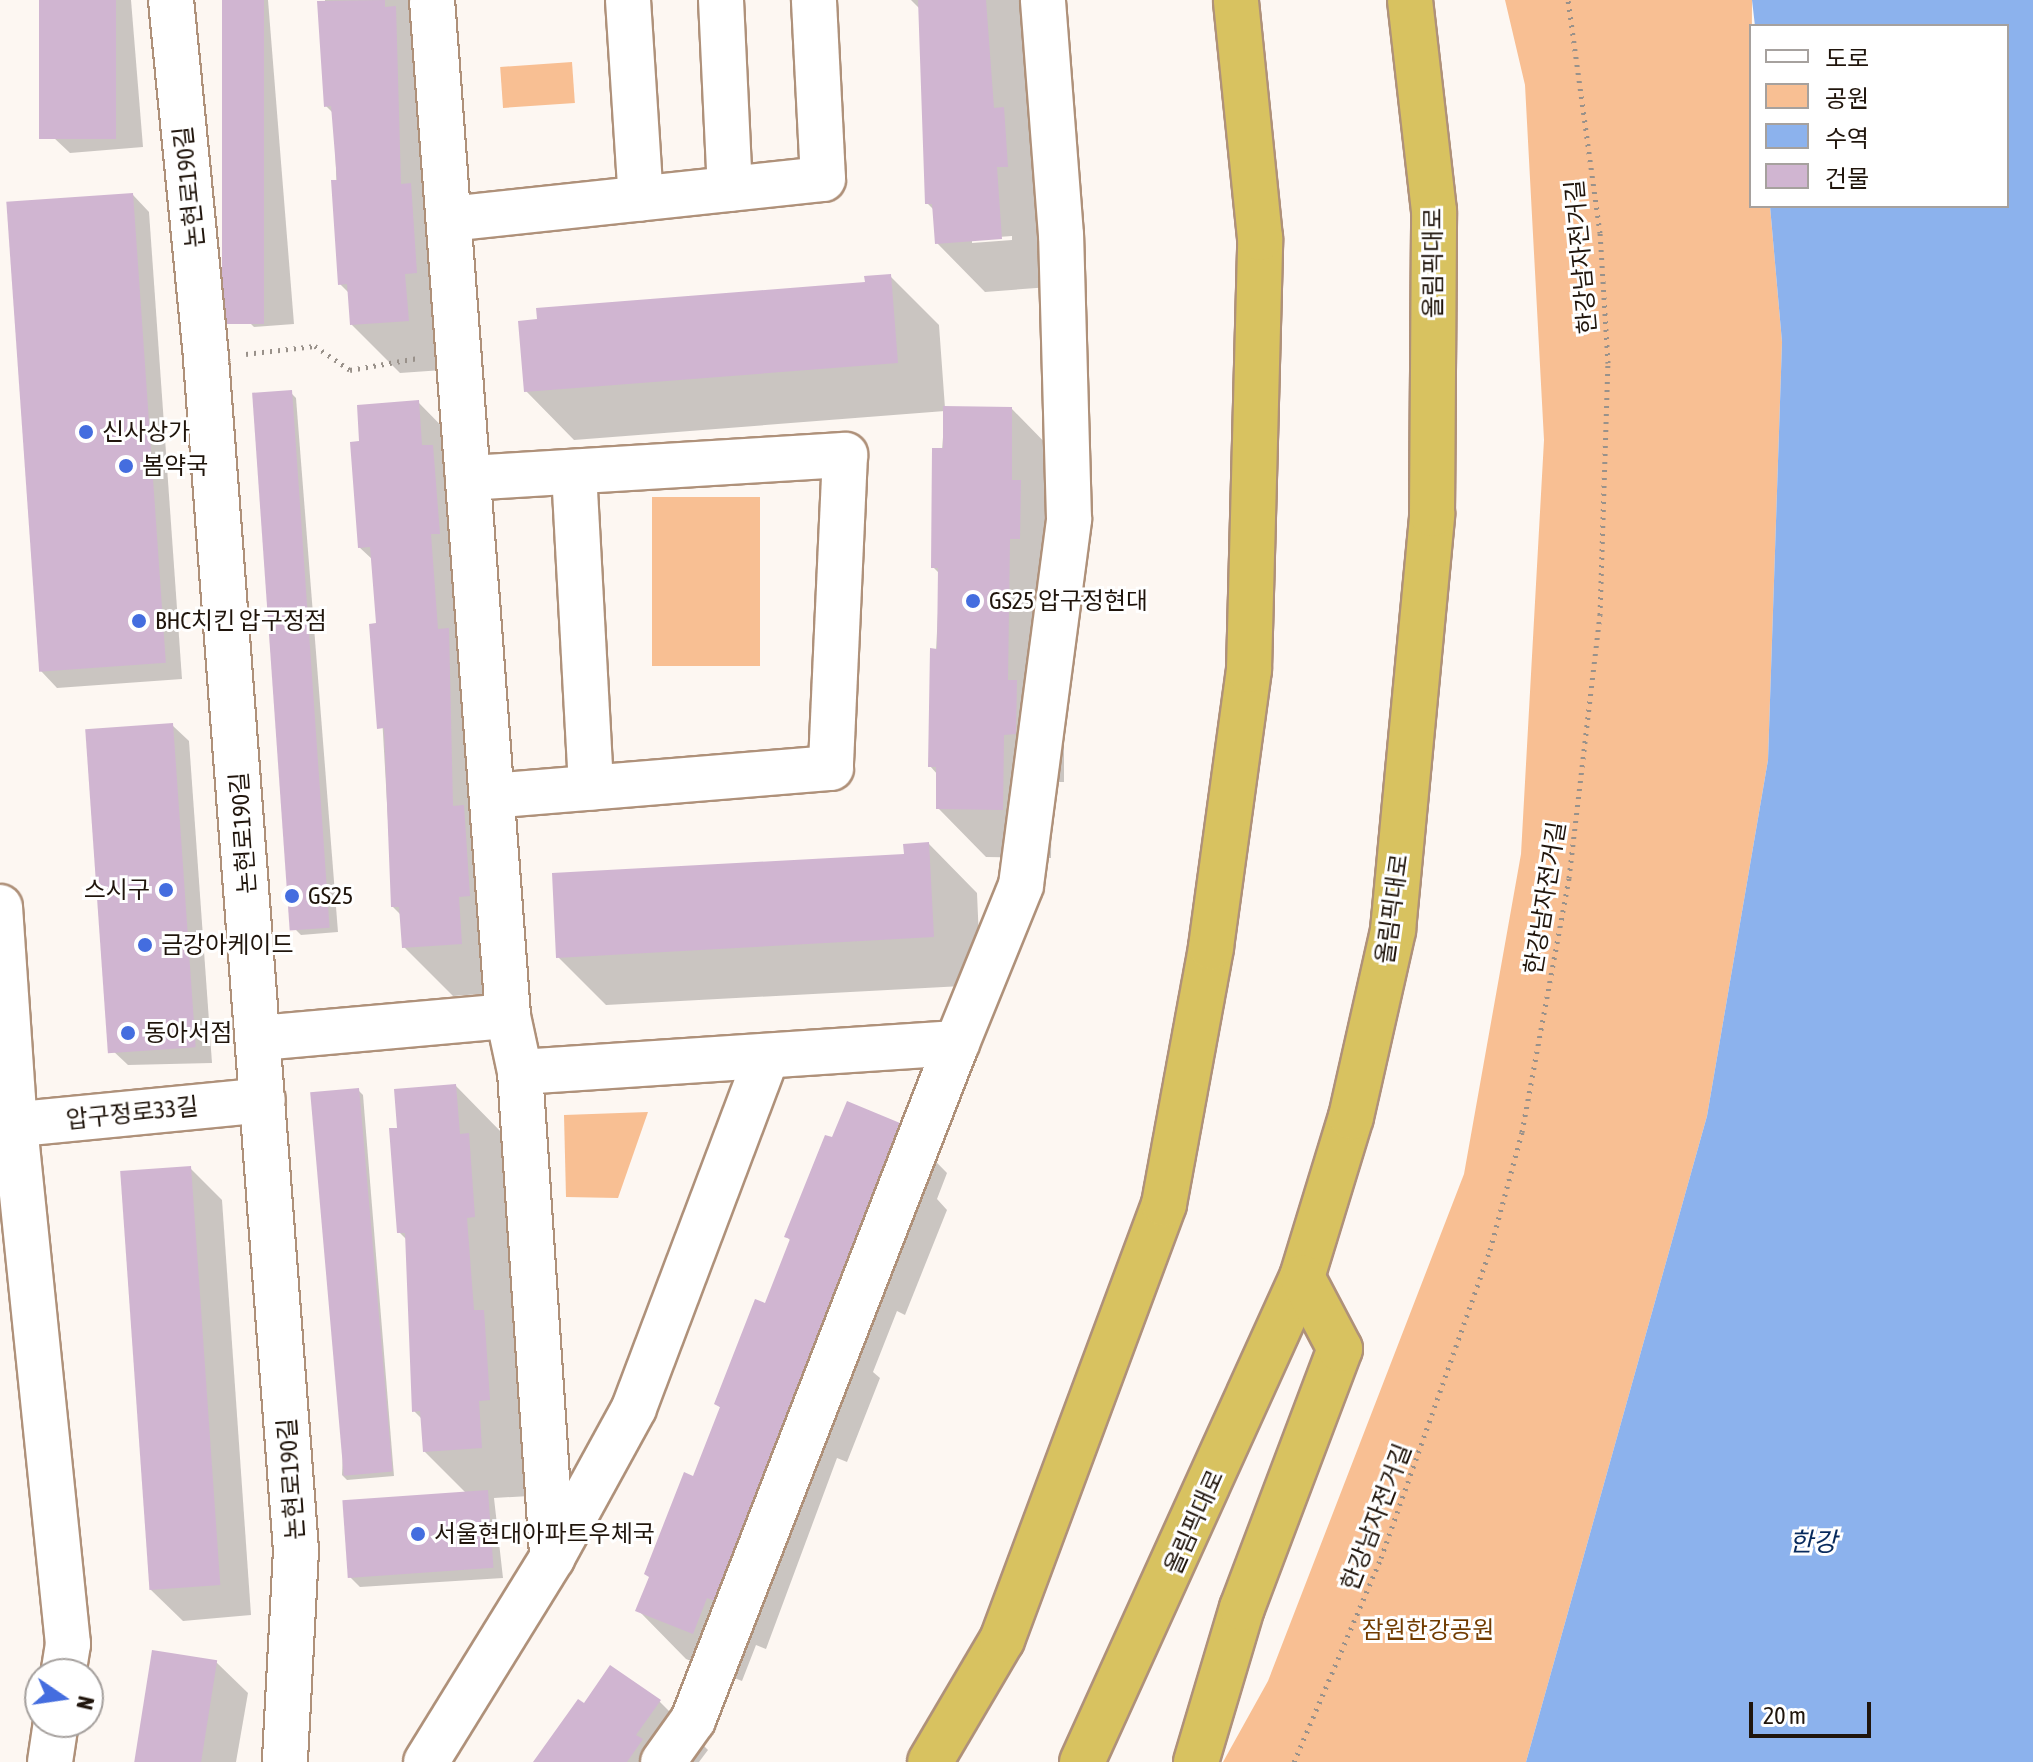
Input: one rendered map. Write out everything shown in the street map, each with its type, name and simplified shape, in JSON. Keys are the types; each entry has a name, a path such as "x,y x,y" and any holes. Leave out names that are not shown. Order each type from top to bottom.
{"highway":[{"path":"930,1762 1002,1640 1164,1204 1211,947 1249,670 1260,238 1236,0"},
{"name":"올림픽대로","path":"1082,1762 1302,1277 1351,1117 1393,930 1431,529 1434,211 1410,0"},
{"path":"1196,1762 1242,1608 1340,1349 1302,1277"}],"street":[{"name":"논현로190길","path":"171,0 206,359 260,1038 296,1550 285,1762"},
{"path":"432,0 508,1016 520,1072 552,1558"},
{"path":"628,0 641,199"},
{"path":"721,0 730,189"},
{"path":"449,219 823,179 814,0"},
{"path":"663,1762 693,1720 1021,885 1069,519 1061,235 1043,0"},
{"path":"468,478 845,455 831,768 492,796"},
{"path":"574,472 591,788"},
{"path":"0,907 7,1126 68,1644 66,1658"},
{"path":"260,1038 508,1016"},
{"path":"520,1072 766,1059 957,1043"},
{"path":"426,1762 552,1558 634,1408 766,1059"},
{"name":"압구정로33길","path":"7,1126 263,1100"},
{"path":"50,1762 54,1738"}],"path":[{"name":"한강남자전거길","path":"1294,1762 1381,1558 1490,1250 1522,1132 1569,878 1600,615 1608,363 1600,233 1568,0"},
{"path":"240,354 315,346 350,370 459,351"}],"green space":[{"name":"잠원한강공원","path":"1505,0 1752,0 1752,24 1749,24 1749,208 1770,208 1782,342 1768,760 1707,1116 1526,1762 1223,1762 1268,1681 1464,1174 1521,854 1544,440 1525,85"},
{"path":"572,62 575,103 503,108 500,67"},
{"path":"652,497 760,497 760,666 652,666"},
{"path":"648,1112 618,1198 566,1197 564,1115"}],"water":[{"name":"한강","path":"1752,0 2033,0 2033,1762 1526,1762 1707,1116 1768,760 1782,342 1770,208 2009,208 2009,24 1755,24"}],"building":[{"path":"39,0 116,0 116,139 39,139"},
{"path":"222,0 264,0 264,324 222,324"},
{"path":"385,0 385,7 396,6 401,184 411,183 417,273 405,274 409,321 350,325 347,284 338,285 331,180 337,180 331,106 324,107 317,1"},
{"path":"918,0 986,0 994,108 1004,107 1008,167 997,167 1002,239 935,244 932,204 925,204"},
{"name":"신사상가","path":"133,193 166,663 39,672 6,202"},
{"path":"891,274 898,363 524,392 518,321 537,319 536,308 865,282 864,276"},
{"path":"292,390 330,928 290,930 252,393"},
{"path":"419,400 422,445 433,445 440,534 431,534 438,629 449,628 453,806 464,805 470,896 459,897 462,944 402,948 399,907 391,907 384,728 377,729 369,624 376,623 370,547 358,548 350,442 359,441 357,405"},
{"path":"943,406 1012,407 1012,480 1021,480 1020,539 1010,539 1008,680 1017,680 1016,734 1004,735 1003,810 936,809 936,767 928,767 930,648 937,649 938,568 931,568 932,448 943,448"},
{"name":"금강아케이드","path":"173,723 196,1047 108,1053 85,729"},
{"path":"929,842 934,937 556,958 552,873 904,854 903,844"},
{"path":"456,1084 460,1134 469,1133 475,1217 467,1218 474,1310 484,1310 490,1400 479,1401 482,1448 423,1452 420,1411 412,1412 405,1233 397,1233 389,1128 397,1128 394,1089"},
{"path":"359,1088 393,1472 344,1476 310,1092"},
{"path":"847,1101 900,1123 887,1155 900,1160 798,1415 788,1411 717,1602 707,1598 693,1634 635,1611 649,1577 644,1574 684,1472 693,1476 720,1407 714,1404 755,1299 765,1303 790,1239 784,1237 825,1135 832,1137"},
{"path":"191,1166 220,1585 149,1590 120,1171"},
{"name":"서울현대아파트우체국","path":"488,1490 493,1568 348,1578 342,1500"},
{"path":"152,1650 217,1660 201,1762 134,1762"},
{"path":"610,1665 661,1700 636,1735 643,1739 627,1762 533,1762 578,1699 584,1703"}],"place":[{"name":"신사상가","path":"86,432"},
{"name":"봄약국","path":"126,466"},
{"name":"GS25 압구정현대","path":"973,601"},
{"name":"BHC치킨 압구정점","path":"139,621"},
{"name":"스시구","path":"166,890"},
{"name":"GS25","path":"292,896"},
{"name":"금강아케이드","path":"145,945"},
{"name":"동아서점","path":"128,1033"},
{"name":"서울현대아파트우체국","path":"418,1534"}]}
